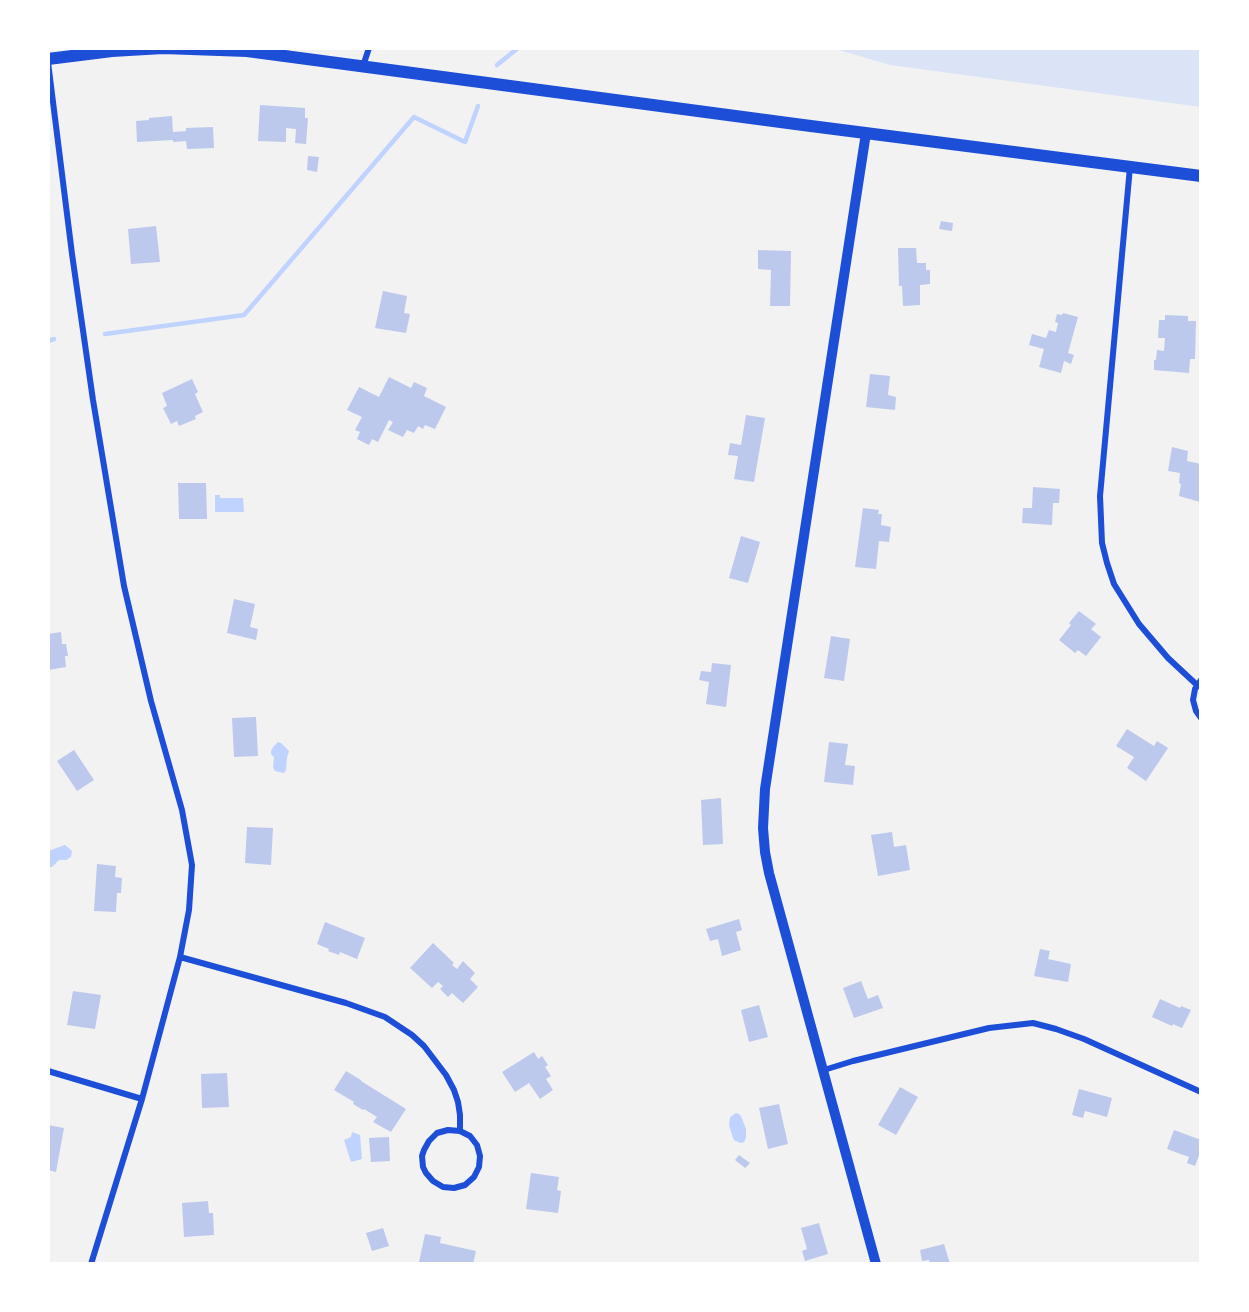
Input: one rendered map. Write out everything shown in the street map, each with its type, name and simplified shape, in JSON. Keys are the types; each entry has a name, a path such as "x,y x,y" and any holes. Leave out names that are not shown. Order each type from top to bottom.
{"main road":[{"path":"48,61 112,51 163,48 247,51 1201,176"}],"street":[{"path":"363,67 369,48"},
{"path":"48,61 73,266 124,586 151,701 182,810 192,866 189,910 180,957 142,1099 91,1264"},
{"path":"866,133 764,799 763,828 770,873 876,1264"},
{"path":"1130,167 1100,496 1102,543 1114,584 1139,624 1168,658 1199,682 1193,700 1201,718"},
{"path":"180,957 346,1003 385,1017 424,1046 446,1075 458,1102 460,1131"},
{"path":"824,1070 989,1028 1033,1023 1084,1039 1201,1092"},
{"path":"48,1071 142,1099"},
{"path":"448,1130 460,1131 470,1136 477,1145 480,1156 479,1167 474,1177 465,1185 454,1188 443,1187 426,1173 423,1150 437,1133 448,1130"}],"shaded area":[{"path":"832,48 1201,48 1201,107 890,65"}],"water":[{"path":"215,495 220,495 220,498 243,498 244,512 215,512"},
{"path":"278,742 289,751 284,773 275,771 273,767 274,757 271,751"},
{"path":"65,845 72,851 71,857 59,860 52,867 48,867 48,851"},
{"path":"736,1113 741,1116 746,1129 746,1138 741,1143 733,1138 729,1125 730,1117"},
{"path":"352,1132 360,1135 362,1159 351,1162 344,1140 351,1137"}],"building":[{"path":"260,105 305,108 305,118 308,118 306,144 295,143 296,129 286,128 286,142 258,141"},
{"path":"172,116 173,132 186,131 186,128 213,127 214,148 187,149 186,141 137,142 136,121"},
{"path":"308,156 319,157 317,172 307,170"},
{"path":"941,221 953,223 952,231 939,229"},
{"path":"156,226 160,262 131,264 128,229"},
{"path":"898,248 916,248 917,263 926,263 926,270 930,270 930,284 920,285 920,305 903,306 902,286 899,286"},
{"path":"758,250 791,251 790,306 770,306 771,270 758,269"},
{"path":"383,291 407,296 404,313 410,314 406,333 375,328"},
{"path":"1063,313 1078,317 1068,353 1074,355 1071,364 1064,361 1061,373 1039,367 1044,349 1029,345 1032,334 1046,338 1049,330 1056,332 1057,314 1062,315"},
{"path":"1165,315 1188,316 1188,321 1196,321 1195,359 1190,359 1189,373 1154,370 1157,350 1164,351 1165,338 1158,338 1159,320 1165,320"},
{"path":"870,374 890,376 888,395 896,397 895,410 866,407"},
{"path":"389,377 411,388 414,382 427,388 424,396 446,407 435,429 425,425 423,429 418,426 414,433 407,430 403,437 388,430 393,422 389,420 378,442 372,439 369,445 357,439 360,432 355,430 362,417 347,410 359,387 379,397"},
{"path":"192,379 198,392 195,394 203,412 195,416 196,419 179,426 177,421 171,424 163,408 167,406 162,393"},
{"path":"746,415 765,418 754,482 734,479 738,456 728,455 730,443 741,445"},
{"path":"1172,447 1188,451 1187,461 1201,464 1200,502 1179,496 1180,473 1168,471"},
{"path":"178,483 206,483 207,519 179,519"},
{"path":"1033,487 1060,489 1059,503 1053,503 1052,525 1022,523 1023,508 1032,508"},
{"path":"863,508 879,510 878,514 882,514 881,525 891,527 889,542 879,541 876,569 855,567"},
{"path":"741,536 760,542 748,583 729,578"},
{"path":"234,599 255,604 250,627 258,629 256,640 227,633"},
{"path":"1079,611 1096,624 1091,629 1101,637 1086,656 1078,650 1075,653 1059,640"},
{"path":"61,632 62,644 66,644 68,656 65,656 66,667 48,670 48,634"},
{"path":"831,636 850,639 844,681 824,678"},
{"path":"712,663 731,665 726,707 706,704 709,682 699,680 701,671 711,672"},
{"path":"256,717 258,756 234,757 232,718"},
{"path":"1127,729 1154,746 1157,741 1168,748 1146,781 1127,768 1134,757 1116,746"},
{"path":"829,742 848,744 845,765 855,766 853,785 824,782"},
{"path":"74,750 94,780 77,791 57,761"},
{"path":"721,798 723,844 703,845 701,800"},
{"path":"247,827 273,828 271,865 245,863"},
{"path":"892,832 894,847 906,845 910,870 878,876 871,835"},
{"path":"97,864 116,866 115,877 122,878 121,893 117,893 116,912 94,911"},
{"path":"739,919 742,930 736,932 741,950 722,956 718,939 710,941 706,929"},
{"path":"325,922 365,938 357,959 340,952 339,955 328,951 329,949 317,944"},
{"path":"433,943 454,963 452,965 457,969 463,961 475,973 470,979 478,987 463,1003 452,993 448,997 440,989 443,986 438,982 432,988 410,968"},
{"path":"1040,949 1050,951 1048,959 1071,964 1068,982 1034,976"},
{"path":"861,981 868,999 878,995 883,1008 854,1018 843,988"},
{"path":"73,991 101,995 95,1029 67,1025"},
{"path":"1160,999 1191,1010 1182,1028 1152,1017"},
{"path":"759,1005 768,1037 749,1042 741,1010"},
{"path":"534,1052 538,1059 542,1056 548,1065 545,1067 551,1076 546,1079 553,1090 540,1099 529,1083 515,1092 502,1072"},
{"path":"346,1071 406,1109 391,1132 373,1122 377,1117 334,1090"},
{"path":"227,1073 229,1107 202,1108 201,1074"},
{"path":"900,1087 918,1097 896,1135 878,1125"},
{"path":"1079,1089 1112,1098 1107,1117 1085,1111 1083,1118 1072,1115"},
{"path":"779,1104 788,1144 768,1149 759,1108"},
{"path":"48,1125 64,1128 56,1172 48,1170"},
{"path":"1174,1130 1201,1140 1201,1150 1195,1166 1187,1163 1189,1157 1167,1149"},
{"path":"389,1137 390,1161 371,1162 369,1138"},
{"path":"739,1155 750,1163 745,1168 735,1160"},
{"path":"531,1173 559,1177 557,1190 561,1191 558,1213 526,1209"},
{"path":"208,1201 209,1213 213,1213 214,1235 184,1237 182,1203"},
{"path":"819,1223 828,1254 805,1261 802,1251 807,1249 801,1228"},
{"path":"383,1228 389,1246 372,1251 366,1233"},
{"path":"425,1234 441,1237 440,1243 476,1251 473,1264 419,1262"},
{"path":"944,1244 950,1264 930,1264 929,1260 922,1261 920,1250"}],"waterway":[{"path":"497,65 518,48"},
{"path":"105,334 244,315 414,117 465,142 478,106"},
{"path":"48,341 54,339"}]}
